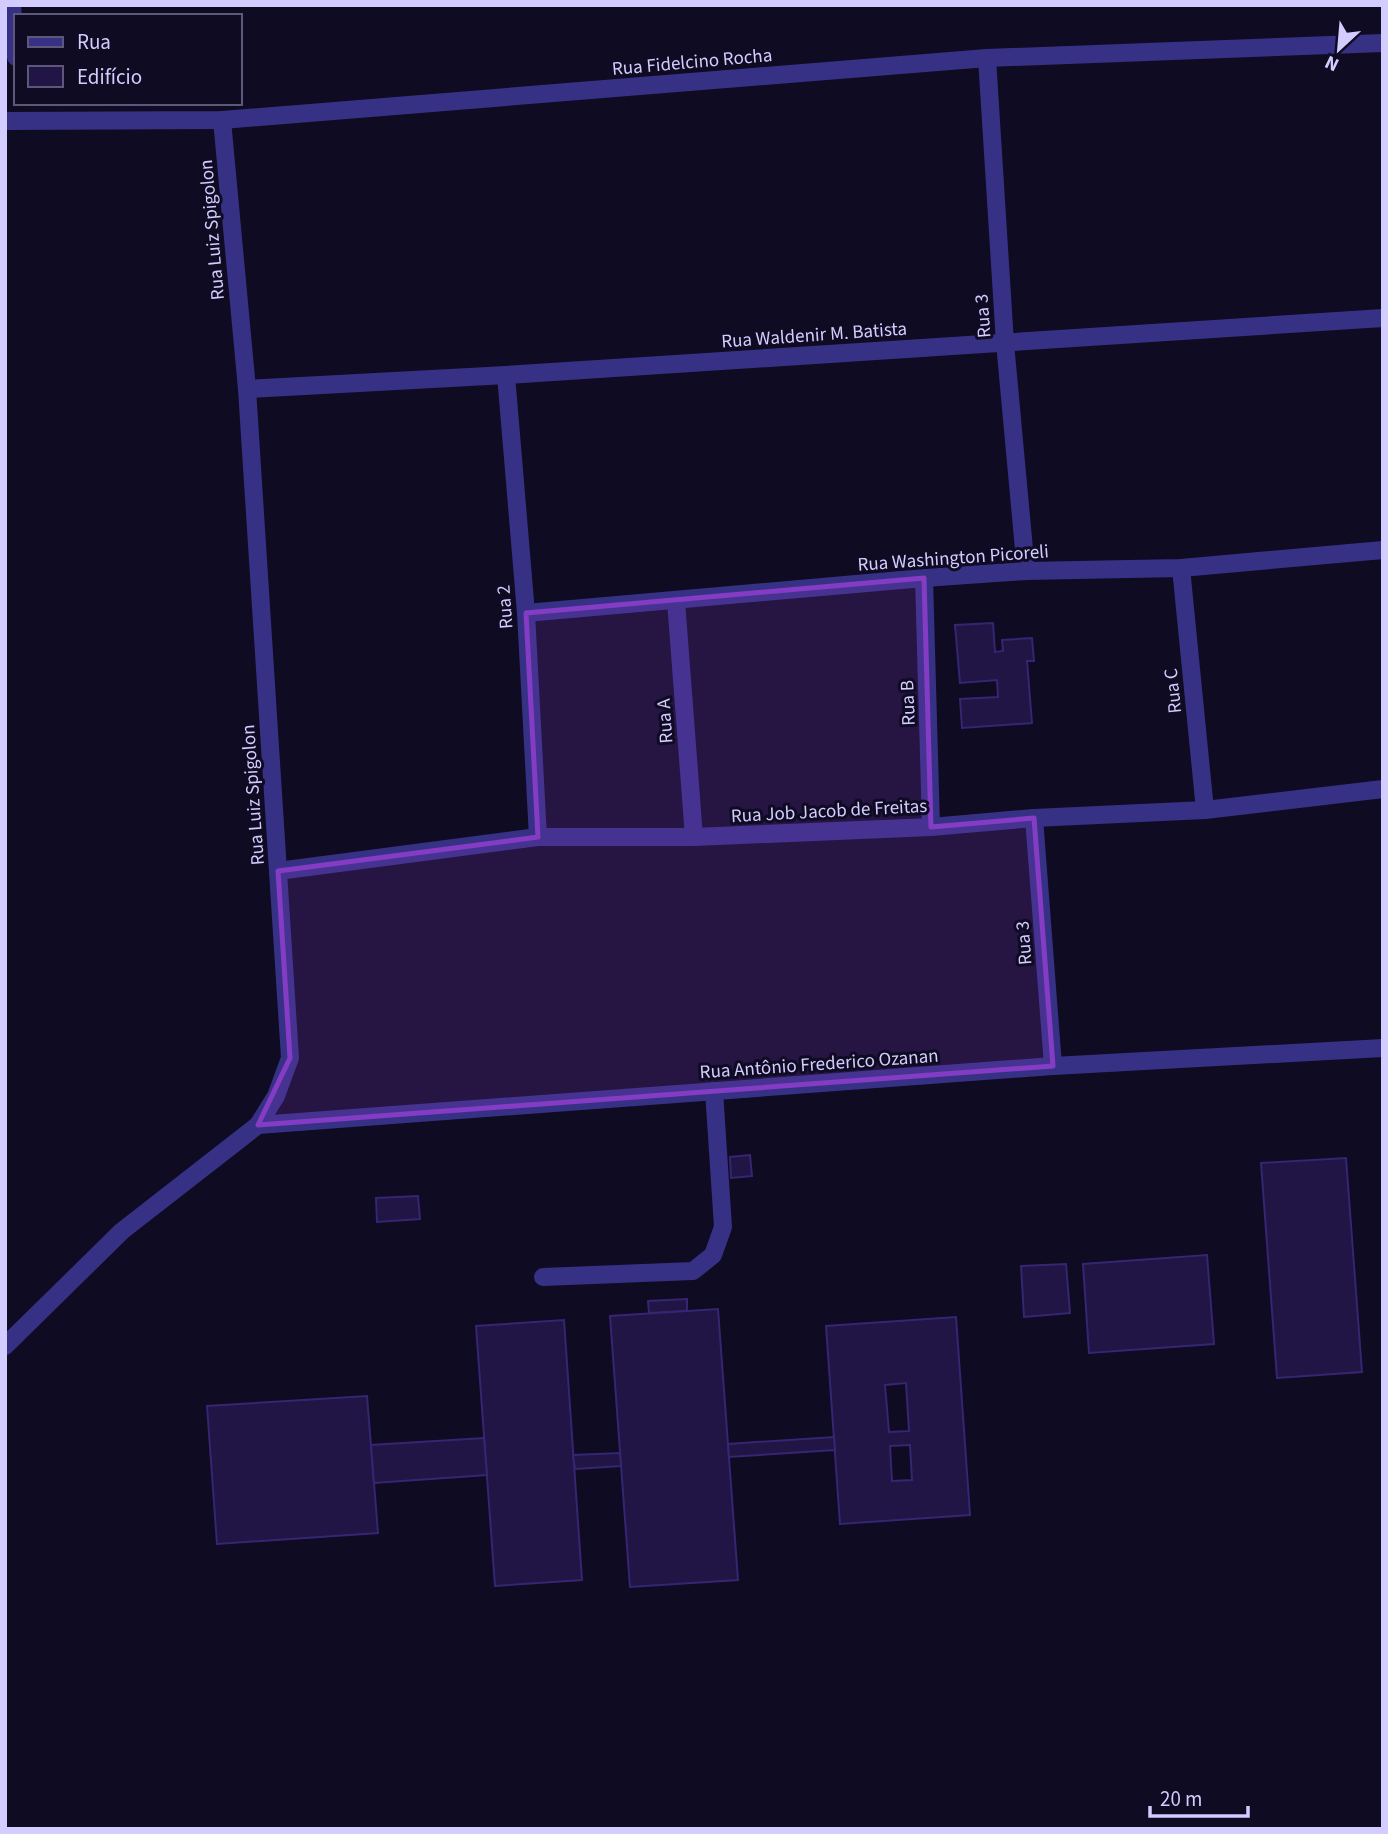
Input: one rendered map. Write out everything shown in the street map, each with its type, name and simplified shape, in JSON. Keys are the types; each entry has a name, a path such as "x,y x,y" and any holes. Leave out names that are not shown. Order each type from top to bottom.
{"street":[{"path":"12,5 14,31"},
{"name":"Rua Fidelcino Rocha","path":"15,115 222,120 987,58 1383,43"},
{"name":"Rua 3","path":"987,58 1004,343 1026,571"},
{"name":"Rua Luiz Spigolon","path":"5,1346 122,1231 258,1125 276,1096 290,1058 247,389 222,120"},
{"name":"Rua Waldenir M. Batista","path":"247,389 506,375 1383,318"},
{"name":"Rua 2","path":"506,375 526,613 538,837"},
{"name":"Rua Washington Picoreli","path":"526,613 924,578 1026,571 1181,568 1383,550"},
{"name":"Rua C","path":"1181,568 1205,810"},
{"name":"Rua B","path":"924,578 931,827"},
{"name":"Rua A","path":"676,601 694,837"},
{"name":"Rua Job Jacob de Freitas","path":"278,871 538,837 694,837 931,827 1034,818 1205,810 1383,789"},
{"name":"Rua 3","path":"1034,818 1053,1066"},
{"name":"Rua Antônio Frederico Ozanan","path":"258,1125 1053,1066 1383,1048"},
{"path":"543,1277 693,1271 713,1255 723,1227 714,1091"}],"highlighted area":[{"path":"924,578 931,827 1034,818 1053,1066 258,1125 290,1058 278,871 538,837 526,613"}],"building":[{"path":"993,623 995,652 1003,651 1002,640 1032,638 1034,661 1027,661 1032,723 962,728 960,699 998,697 997,680 960,683 955,625"},
{"path":"750,1155 752,1176 731,1178 730,1157"},
{"path":"1346,1158 1362,1372 1277,1378 1261,1163"},
{"path":"418,1196 420,1219 377,1222 376,1198"},
{"path":"1207,1255 1214,1344 1089,1353 1083,1264"},
{"path":"1066,1264 1070,1313 1024,1317 1021,1266"},
{"path":"687,1299 687,1311 649,1313 648,1301"},
{"path":"718,1309 738,1580 630,1587 610,1316"},
{"path":"956,1317 970,1515 840,1524 826,1326","holes":["906,1383 909,1431 889,1432 885,1385","910,1445 912,1480 892,1481 890,1446"]},
{"path":"564,1320 582,1580 495,1586 476,1326"},
{"path":"367,1396 378,1533 217,1544 207,1406"},
{"path":"834,1437 835,1450 729,1457 728,1444"},
{"path":"484,1438 487,1475 374,1483 371,1445"},
{"path":"620,1453 621,1466 575,1469 573,1455"}]}
